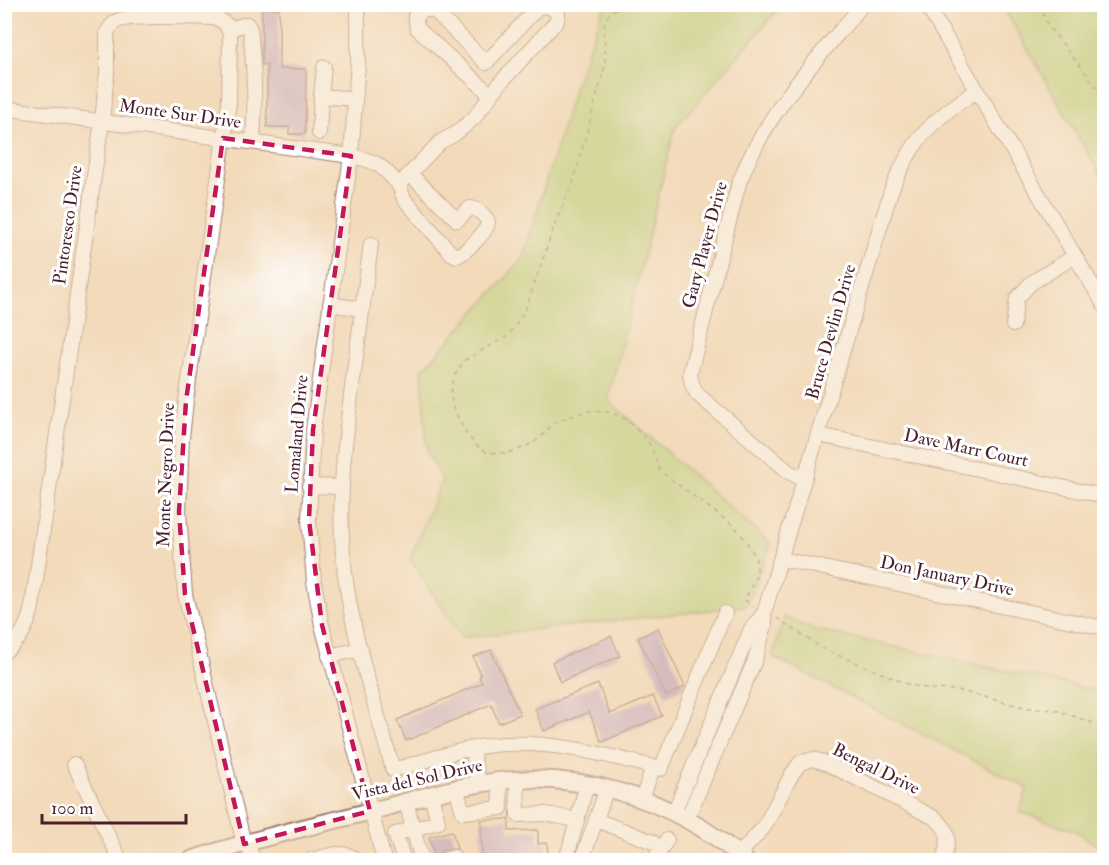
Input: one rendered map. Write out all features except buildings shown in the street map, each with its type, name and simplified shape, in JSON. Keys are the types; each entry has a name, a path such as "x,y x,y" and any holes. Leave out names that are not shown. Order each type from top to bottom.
{"main road":[{"name":"Vista del Sol Drive","path":"192,861 308,826 431,794 479,783 517,779 554,779 587,784 642,799 680,816 740,859"}],"street":[{"name":"Lomaland Drive","path":"358,4 358,63 351,156 313,430 309,520 314,582 329,656 382,856"},
{"name":"Gary Player Drive","path":"804,480 789,472 697,394 690,373 739,183 748,160 779,106 863,4"},
{"path":"926,4 1104,305"},
{"path":"399,185 440,142 455,134 474,118 503,79 557,21 558,14 548,6 538,7 486,63"},
{"path":"491,95 417,28 415,16 424,10 434,10 503,79"},
{"name":"Pintoresco Drive","path":"4,652 18,640 25,629 32,607 102,122 107,32 114,23 120,20 146,18 217,18 222,20 229,29 247,24 250,29 254,63 253,142"},
{"path":"223,138 229,103 229,29"},
{"path":"319,133 324,67"},
{"name":"Bruce Devlin Drive","path":"680,816 752,629 764,613 891,191 902,163 936,119 977,91"},
{"path":"321,96 355,99"},
{"name":"Monte Sur Drive","path":"4,108 372,160 383,167 399,185 404,200 451,253 457,256 462,254 486,230 488,224 487,219 476,209 470,208 456,220"},
{"name":"Monte Negro Drive","path":"223,138 186,401 179,512 185,594 246,844 253,861"},
{"path":"410,174 456,220 440,239"},
{"path":"371,244 344,447 341,487 342,540 361,649 393,770 472,749 522,744 570,748 661,769 725,613"},
{"path":"1013,326 1017,298 1031,283 1075,256"},
{"path":"330,304 362,309"},
{"name":"Dave Marr Court","path":"819,435 1104,496"},
{"path":"309,486 341,487"},
{"name":"Don January Drive","path":"782,559 1104,628"},
{"path":"329,656 361,649"},
{"path":"472,749 479,783"},
{"name":"Bengal Drive","path":"740,859 764,827 800,763 813,759 826,763 935,818 948,835 943,861"},
{"path":"74,764 120,861"},
{"path":"642,799 653,767"},
{"path":"517,779 518,815 545,814 577,820"},
{"path":"456,788 463,812 501,808 499,781"},
{"path":"566,861 587,784"},
{"path":"582,861 607,788"},
{"path":"413,829 438,822 431,794"},
{"path":"406,801 413,829 406,849"},
{"path":"596,820 653,842"},
{"path":"654,861 667,840"},
{"path":"382,856 406,849"},
{"path":"406,849 422,861"},
{"path":"311,861 338,854 350,855 356,861"}],"path":[{"path":"624,4 612,10 603,28 606,59 573,183 557,218 525,310 508,336 465,360 454,376 451,390 452,406 466,433 476,445 486,452 511,453 538,439 554,423 586,411 610,412 628,421 645,437 660,471 734,526 744,538 757,568 756,576 745,600 751,606 786,624 823,649 910,686 957,690 1022,707 1056,710 1104,727"},
{"path":"1040,4 1049,27 1104,96"}],"highlighted area":[{"path":"223,138 351,156 313,430 309,520 322,625 370,811 244,844 185,594 179,512 186,401"}],"green space":[{"path":"605,5 782,5 675,128 608,400 771,544 746,606 462,638 410,559 442,480 427,451 422,370 522,260 578,76"},
{"path":"1002,5 1104,5 1104,181"},
{"path":"784,617 812,629 1104,692 1104,850 1076,831 1020,812 1027,788 772,656"}]}
